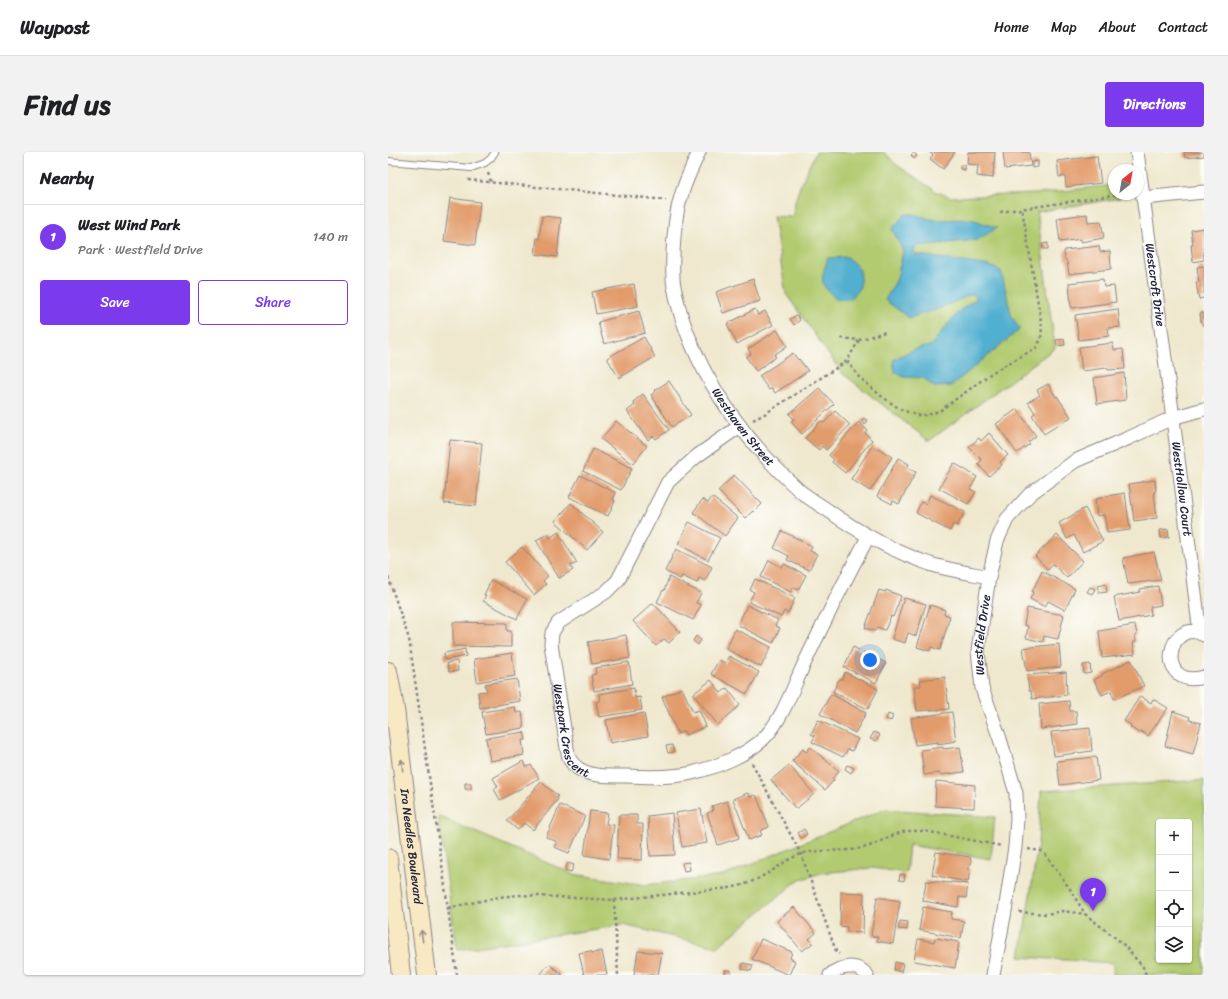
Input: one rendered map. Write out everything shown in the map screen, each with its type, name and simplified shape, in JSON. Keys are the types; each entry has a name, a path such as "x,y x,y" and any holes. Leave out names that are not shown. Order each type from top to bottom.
{"main road":[{"name":"Ira Needles Boulevard","path":"388,671 395,709 426,975"},
{"name":"Ira Needles Boulevard","path":"388,858 401,975"}],"street":[{"name":"Westhaven Street","path":"699,152 686,180 679,201 674,239 672,279 681,316 695,353 718,394 740,426 770,461 802,492 868,537 889,548 931,564 964,573 989,577"},
{"name":"Westcroft Drive","path":"1137,152 1139,164"},
{"path":"1144,198 1204,192"},
{"name":"Westcroft Drive","path":"1143,200 1172,418"},
{"name":"Westfield Drive","path":"993,975 1015,847 1017,819 1016,793 1000,739 982,688 978,651 989,577 997,541 1007,519 1030,494 1075,462 1172,418 1204,409"},
{"name":"WestHollow Court","path":"1172,418 1202,634 1189,632 1176,640 1172,648 1170,659 1176,672 1185,678 1195,680 1204,677"},
{"name":"Westpark Crescent","path":"740,426 697,456 668,482 618,580 606,592 558,623 552,633 551,644 567,748 570,759 576,766 587,773 651,778 692,773 746,752 765,736 779,716 836,598 868,537"},
{"path":"830,975 839,968 850,966 861,970 867,975"}],"lane":[{"path":"388,161 471,168 485,163 495,152"}],"path":[{"path":"488,171 491,182"},
{"path":"468,180 666,200"},
{"path":"1000,212 1108,196"},
{"path":"847,361 859,377 881,396 900,409 916,415 928,415 941,410 993,372 1036,348 1041,339 1042,327 1022,209"},
{"path":"841,338 859,340 885,332"},
{"path":"740,426 763,415 847,361 859,340"},
{"path":"388,577 409,640 457,975"},
{"path":"746,752 801,854 836,951 850,966"},
{"path":"448,908 500,897 519,895 614,900 729,888 746,884 761,877 801,854 815,851 862,849 898,833 911,830 924,831 1003,846"},
{"path":"1028,849 1041,851 1045,854 1070,889 1085,914 1122,943 1143,967 1146,975"},
{"path":"614,900 618,975"},
{"path":"1005,911 1046,914 1062,911 1085,914"}],"green space":[{"path":"816,152 884,152 898,166 937,192 951,197 1036,194 1108,186 1108,200 1037,212 1055,348 929,441 842,373 786,294 773,216 793,217 795,201"},
{"path":"1204,780 1204,975 1113,975 1113,963 1020,957 1038,845 1041,791"},
{"path":"885,809 995,817 991,859 909,845 906,873 873,868 821,873 797,881 717,947 623,925 457,950 438,816 573,874 646,885 722,876"}],"water":[{"path":"905,214 913,214 933,220 971,219 997,228 977,240 916,246 913,254 990,266 1001,271 1012,317 1020,329 951,386 934,387 924,378 904,377 895,372 893,360 911,351 930,346 959,311 977,298 972,294 941,308 909,318 885,300 897,279 903,251 892,229"},
{"path":"848,257 860,270 860,287 851,299 837,299 824,285 824,272 828,258"}],"building":[{"path":"914,152 917,156 914,159 911,155"},
{"path":"929,152 955,152 943,169 930,159 933,155"},
{"path":"968,152 995,152 993,178 977,176 978,165 967,164"},
{"path":"1003,152 1029,152 1031,166 1005,169"},
{"path":"1184,152 1204,152 1204,156 1185,158"},
{"path":"1097,156 1101,183 1066,187 1065,176 1059,177 1057,161"},
{"path":"1038,161 1038,167 1032,168 1032,162"},
{"path":"960,165 965,165 965,170 960,169"},
{"path":"450,198 480,202 475,245 444,241"},
{"path":"1087,214 1088,222 1101,221 1104,238 1081,242 1081,239 1060,242 1057,218"},
{"path":"542,216 561,218 557,257 535,254 537,238 539,239"},
{"path":"1204,228 1204,260 1193,262 1191,230"},
{"path":"1048,243 1048,249 1043,249 1042,244"},
{"path":"1099,246 1100,252 1110,251 1111,269 1069,274 1064,253 1065,250"},
{"path":"1204,266 1204,298 1199,299 1196,282 1199,282 1197,267"},
{"path":"753,279 760,301 723,313 716,292"},
{"path":"1103,279 1104,287 1114,286 1116,302 1072,308 1069,283"},
{"path":"634,284 638,306 596,314 592,292"},
{"path":"755,309 758,315 765,311 773,325 737,344 727,324"},
{"path":"1118,309 1120,327 1108,328 1109,336 1079,340 1075,315"},
{"path":"639,311 645,333 604,344 598,322"},
{"path":"1200,313 1204,313 1204,327 1201,322"},
{"path":"797,315 800,320 794,325 790,319"},
{"path":"777,330 787,346 774,355 776,357 756,371 746,357 751,354 748,349"},
{"path":"644,337 655,357 619,378 607,358"},
{"path":"1064,339 1065,345 1057,346 1056,340"},
{"path":"1113,343 1114,350 1123,349 1125,369 1108,370 1107,368 1082,371 1079,347"},
{"path":"793,353 808,371 775,393 772,388 769,390 759,376"},
{"path":"1124,373 1126,400 1097,404 1094,378"},
{"path":"669,381 691,415 672,427 651,395 656,391 655,390"},
{"path":"1048,384 1071,417 1044,434 1032,415 1035,413 1028,402 1040,395 1037,390"},
{"path":"819,388 834,404 802,434 791,422 794,419 789,414"},
{"path":"643,394 669,430 656,439 653,436 648,440 627,411 635,405 633,402"},
{"path":"1017,409 1036,436 1028,442 1030,444 1017,453 996,424"},
{"path":"835,411 850,425 826,450 822,446 819,450 805,438 821,421 824,423"},
{"path":"864,418 868,421 865,425 861,421"},
{"path":"616,421 647,446 633,464 601,439"},
{"path":"859,422 867,430 865,433 872,440 845,473 832,462 834,460 829,455"},
{"path":"989,433 1008,455 1000,462 1002,465 989,476 978,464 982,460 969,447 979,438 981,441"},
{"path":"450,440 482,443 476,506 444,503"},
{"path":"872,446 892,457 870,491 851,479"},
{"path":"593,449 632,468 621,490 583,471"},
{"path":"898,458 909,464 907,468 916,472 899,504 893,501 892,504 877,496"},
{"path":"954,463 977,477 970,489 976,492 968,504 939,488"},
{"path":"580,475 616,493 613,500 615,501 608,516 569,497"},
{"path":"734,475 762,504 745,518 718,491"},
{"path":"1155,480 1156,491 1154,492 1157,518 1134,521 1129,484"},
{"path":"1125,493 1130,530 1107,533 1104,515 1097,516 1095,499"},
{"path":"930,495 965,512 957,526 953,524 950,531 916,513 921,502 926,504"},
{"path":"712,497 738,518 725,536 693,512 703,499 708,503"},
{"path":"571,503 603,532 587,550 555,521"},
{"path":"1085,508 1103,541 1083,552 1074,535 1067,539 1059,523"},
{"path":"689,522 720,538 708,560 678,544"},
{"path":"1168,529 1169,537 1161,538 1160,530"},
{"path":"782,531 812,546 810,551 817,554 809,570 787,560 789,556 774,548"},
{"path":"558,532 577,563 570,566 573,570 559,578 536,540 548,534 550,538"},
{"path":"1057,535 1083,561 1067,578 1053,564 1048,570 1035,556"},
{"path":"522,547 548,576 543,581 546,584 534,595 505,562"},
{"path":"676,549 712,567 705,581 699,578 697,583 682,576 680,579 665,571"},
{"path":"1154,552 1161,580 1128,584 1123,558"},
{"path":"769,560 782,567 784,564 806,575 798,590 793,587 791,592 761,577"},
{"path":"1042,571 1075,589 1065,610 1048,601 1045,607 1030,599"},
{"path":"669,577 701,593 696,603 701,605 693,620 657,602 663,590 664,591"},
{"path":"755,579 795,598 788,613 784,611 781,617 749,602 754,592 750,590"},
{"path":"491,580 527,599 517,619 483,601 486,595 484,595"},
{"path":"1106,584 1107,592 1099,593 1098,586"},
{"path":"1158,586 1161,605 1150,607 1151,615 1119,621 1114,597 1140,592 1140,589"},
{"path":"1090,587 1095,589 1092,594 1087,592"},
{"path":"879,590 885,592 886,590 901,596 893,617 891,616 885,630 877,627 875,631 865,628"},
{"path":"904,598 926,604 916,636 908,633 905,643 892,639"},
{"path":"653,603 680,632 669,643 664,639 656,646 633,621"},
{"path":"747,605 778,620 775,626 780,628 773,643 738,625"},
{"path":"930,605 945,610 944,614 950,616 940,650 931,647 930,651 917,647"},
{"path":"1027,608 1064,615 1058,639 1044,636 1043,642 1026,638 1028,626 1024,625"},
{"path":"453,622 507,623 507,631 511,631 511,647 453,646"},
{"path":"1135,625 1137,635 1135,635 1136,642 1133,642 1135,654 1102,658 1099,631"},
{"path":"735,629 771,647 761,667 726,649"},
{"path":"626,635 630,658 592,664 588,642"},
{"path":"696,636 701,640 698,645 693,641"},
{"path":"1059,644 1061,667 1027,671 1023,648"},
{"path":"853,647 886,663 876,683 844,667"},
{"path":"465,649 466,656 445,660 444,653"},
{"path":"512,653 515,676 477,682 474,659"},
{"path":"729,656 759,672 747,694 711,674 719,660 725,663"},
{"path":"1131,660 1144,686 1114,699 1111,691 1102,695 1094,680 1103,675 1102,674"},
{"path":"457,661 458,671 449,672 447,663"},
{"path":"629,662 632,684 594,691 591,675 596,674 595,668"},
{"path":"1090,664 1091,673 1084,674 1083,665"},
{"path":"845,672 878,689 868,709 833,692 838,681 842,679"},
{"path":"1066,672 1067,695 1032,699 1031,691 1029,691 1027,675"},
{"path":"945,677 949,709 917,711 914,686 921,686 920,680"},
{"path":"517,679 520,701 480,708 478,692 487,691 485,684"},
{"path":"711,680 721,693 727,688 740,705 718,725 693,694"},
{"path":"634,688 635,698 640,697 642,710 599,717 596,702 600,701 599,694"},
{"path":"682,688 693,712 699,710 706,726 686,735 684,731 678,734 662,697"},
{"path":"831,694 866,713 855,733 820,714"},
{"path":"1140,696 1151,703 1153,699 1168,708 1148,736 1140,731 1139,733 1130,727 1131,725 1124,721"},
{"path":"1069,701 1070,711 1076,711 1077,724 1041,729 1039,704"},
{"path":"515,707 516,713 522,712 524,728 486,734 482,712"},
{"path":"1173,711 1190,717 1189,720 1201,723 1193,754 1165,746"},
{"path":"952,712 956,741 938,744 938,742 915,745 911,718"},
{"path":"644,713 648,736 610,743 606,720"},
{"path":"888,714 893,716 891,721 886,719"},
{"path":"818,720 858,739 852,751 848,749 843,757 812,742 815,736 811,734"},
{"path":"1090,728 1092,751 1054,756 1051,732"},
{"path":"524,732 526,740 522,740 524,755 490,761 486,738"},
{"path":"874,732 880,735 876,741 870,739"},
{"path":"672,745 674,752 668,753 666,746"},
{"path":"810,747 839,771 832,779 834,780 825,790 792,761 803,749 806,752"},
{"path":"943,747 943,749 960,747 964,772 924,775 921,750"},
{"path":"1096,757 1099,780 1060,785 1057,761"},
{"path":"523,761 527,767 531,765 539,778 500,800 494,789 498,787 493,778"},
{"path":"789,765 814,794 796,809 771,780"},
{"path":"847,765 854,768 851,773 845,769"},
{"path":"936,781 975,785 974,808 935,806"},
{"path":"541,782 558,796 558,799 533,830 524,823 518,830 507,821"},
{"path":"465,783 471,783 471,789 465,789"},
{"path":"748,793 750,797 756,795 769,827 760,831 762,835 749,840 733,799"},
{"path":"727,801 739,838 718,845 707,813 713,811 712,806"},
{"path":"560,805 585,816 569,853 554,847 557,842 546,837"},
{"path":"701,809 707,843 682,847 676,813"},
{"path":"590,811 608,813 606,824 614,825 609,859 584,855"},
{"path":"672,813 675,855 650,856 648,816"},
{"path":"619,815 637,815 637,824 643,824 642,860 617,859"},
{"path":"804,829 807,834 801,838 798,833"},
{"path":"936,852 970,857 971,864 967,869 970,869 968,882 932,875"},
{"path":"689,862 690,870 684,871 682,863"},
{"path":"568,863 574,865 571,872 565,870"},
{"path":"900,874 905,875 904,881 899,880"},
{"path":"926,881 968,884 966,898 959,897 958,907 923,901"},
{"path":"841,892 864,893 863,933 847,932 847,927 840,926"},
{"path":"877,897 900,901 893,944 877,941 878,937 871,936"},
{"path":"794,907 816,933 809,939 813,943 802,951 777,921"},
{"path":"923,907 952,912 951,919 964,921 961,938 919,930"},
{"path":"900,921 908,922 907,930 898,929"},
{"path":"935,938 959,942 955,968 914,961 918,939 934,942"},
{"path":"761,939 792,952 790,958 795,961 789,975 752,959"},
{"path":"591,951 592,953 602,951 607,975 584,975 579,953"},
{"path":"638,951 662,953 658,975 634,975"},
{"path":"895,962 903,964 901,972 894,970"},
{"path":"743,963 753,965 751,971 742,969"},
{"path":"549,964 563,975 540,975"},
{"path":"725,970 731,970 731,975 725,975"}],"place":[{"name":"West Wind Park","path":"1093,911"}]}
